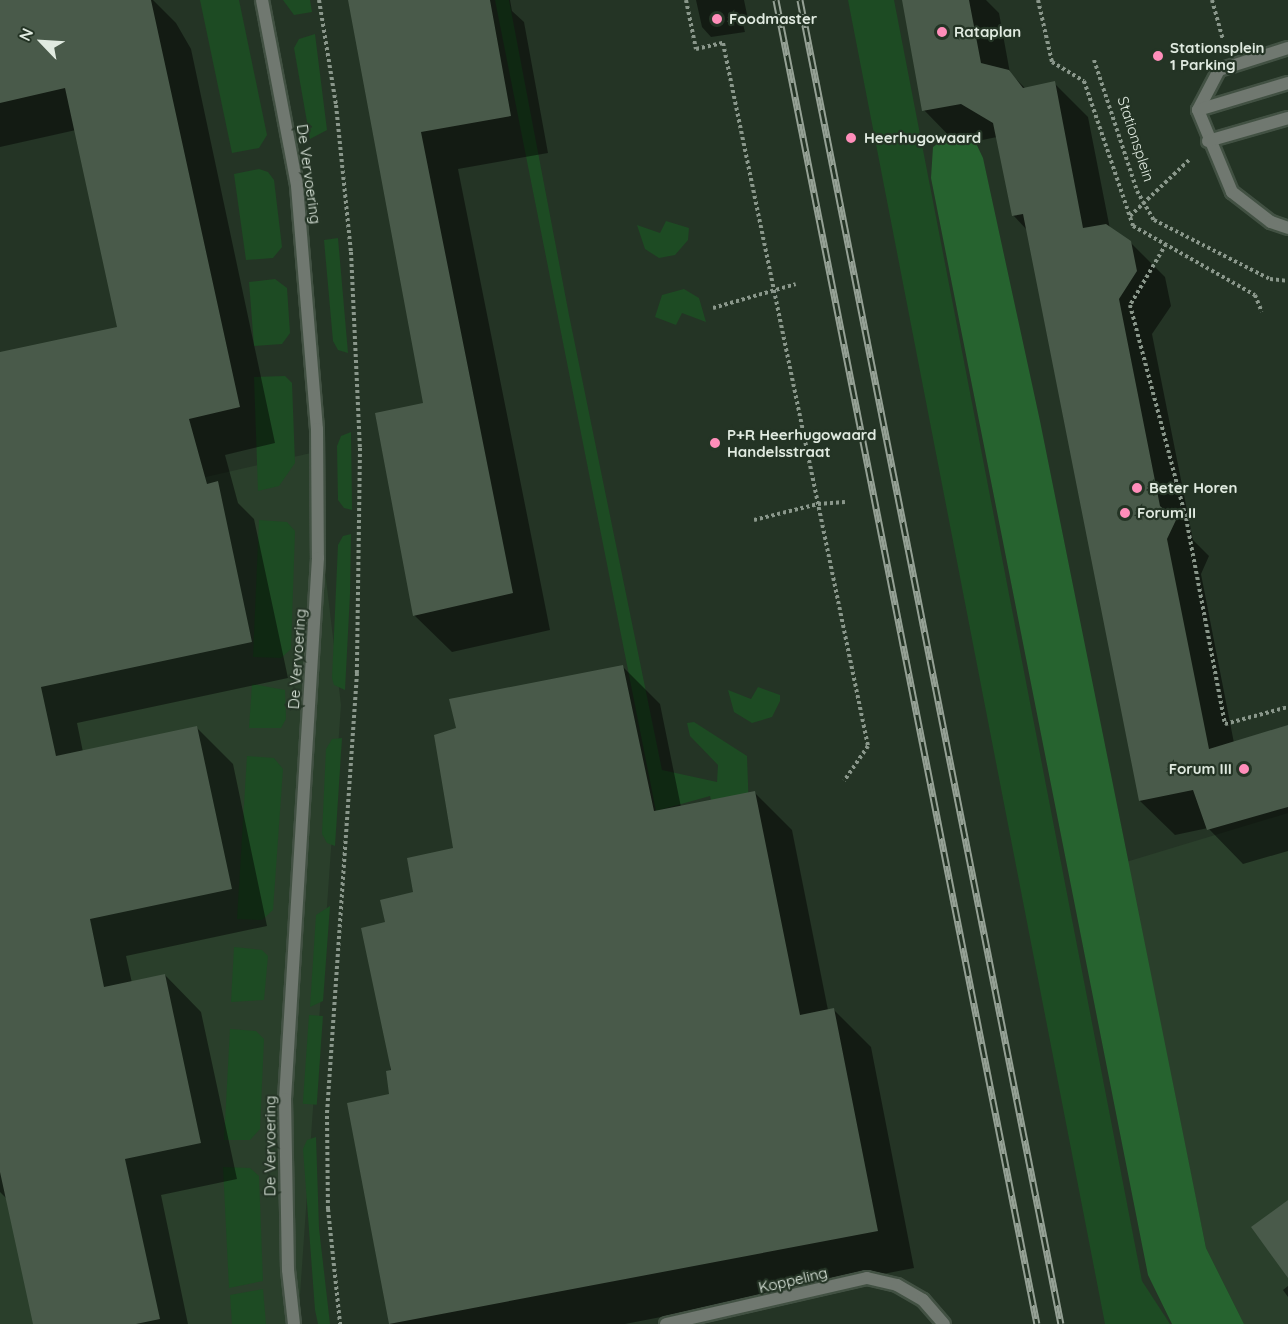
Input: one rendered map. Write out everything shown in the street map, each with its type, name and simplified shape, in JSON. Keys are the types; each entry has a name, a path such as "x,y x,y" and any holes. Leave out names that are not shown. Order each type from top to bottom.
{"street":[{"name":"De Vervoering","path":"262,0 297,186 312,339 318,465 318,558 285,1099 288,1270 294,1324"},
{"path":"1288,48 1219,70 1198,110 1208,141 1232,192 1271,222 1288,228"},
{"path":"1198,110 1288,83"},
{"path":"1208,141 1288,118"},
{"name":"Koppeling","path":"666,1324 867,1278 897,1284 923,1300 944,1324"}],"path":[{"path":"320,0 336,105 351,252 360,448 357,673 327,1116 328,1209 340,1324"},
{"path":"686,0 696,49 723,43 868,746 844,781"},
{"path":"1038,0 1052,62 1084,81 1133,226 1254,296 1262,312"},
{"name":"Stationsplein","path":"1094,60 1137,191 1154,220 1270,279 1288,281"},
{"path":"1130,216 1146,205 1208,141"},
{"path":"1166,244 1130,305 1186,518 1225,724 1288,707"},
{"path":"713,308 796,284"},
{"path":"754,520 818,504 844,502"}],"shaded area":[{"path":"200,0 239,0 267,135 259,148 232,153"},
{"path":"283,0 310,0 312,12 294,15"},
{"path":"495,0 509,0 569,315 662,770 717,782 718,765 690,736 687,723 694,722 747,756 749,812 715,816 710,796 656,811"},
{"path":"848,0 894,0 1142,1281 1170,1324 1105,1324"},
{"path":"315,34 327,130 310,139 294,48 299,39"},
{"path":"948,136 974,139 983,158 1040,421 1206,1248 1244,1324 1172,1324 1148,1275 931,178 933,147"},
{"path":"259,169 268,172 274,180 282,247 273,258 246,260 234,174"},
{"path":"666,221 689,228 688,240 675,255 659,258 645,249 637,225 660,233"},
{"path":"338,238 348,353 338,350 333,341 324,240"},
{"path":"275,279 287,288 290,333 282,344 254,346 249,282"},
{"path":"684,289 699,298 706,322 682,313 676,325 655,317 662,295"},
{"path":"285,376 292,383 295,463 279,486 258,491 254,377"},
{"path":"351,432 352,510 344,508 338,500 337,446 341,436"},
{"path":"311,453 341,705 298,1324 0,1324 0,524"},
{"path":"259,520 287,522 295,531 291,649 281,658 253,657"},
{"path":"351,534 345,690 334,685 332,678 338,545 343,536"},
{"path":"252,684 285,690 286,719 281,728 249,728"},
{"path":"758,687 780,695 780,701 772,717 752,723 734,712 728,690 751,699"},
{"path":"342,738 335,846 327,843 322,834 326,749 332,739"},
{"path":"247,756 274,758 283,769 273,910 262,920 237,919"},
{"path":"1288,813 1288,1324 1244,1324 1206,1248 1126,862"},
{"path":"330,906 323,1001 310,1007 316,915"},
{"path":"234,947 262,950 268,956 264,1000 231,1002"},
{"path":"309,1015 323,1016 317,1105 303,1104"},
{"path":"230,1029 256,1031 264,1039 260,1129 250,1140 224,1140"},
{"path":"316,1137 319,1228 330,1324 318,1324 315,1310 303,1149 307,1140"},
{"path":"223,1167 250,1168 259,1176 263,1281 229,1288"},
{"path":"263,1289 266,1324 232,1324 230,1295"}],"building":[{"path":"0,0 151,0 240,407 189,419 207,484 218,481 252,642 41,687 56,756 197,726 232,889 90,919 104,987 165,974 201,1143 125,1159 160,1319 136,1324 33,1324 0,1172 0,352 117,327 65,88 0,103"},
{"path":"348,0 490,0 511,116 421,132 513,593 413,616 375,413 423,403"},
{"name":"Forum II","path":"902,0 969,0 981,63 1009,70 1023,88 1055,81 1083,228 1106,224 1131,241 1137,271 1119,299 1160,506 1176,520 1167,539 1209,749 1288,725 1288,807 1207,830 1193,790 1139,801 1023,214 1012,216 993,123 961,104 922,111"},
{"path":"623,665 654,811 755,791 800,1015 834,1008 878,1231 389,1324 347,1103 389,1094 386,1071 391,1070 361,928 385,922 380,900 413,892 407,858 453,848 434,735 456,728 449,699"},
{"path":"1288,1200 1288,1278 1251,1227"}],"railway":[{"path":"776,0 1037,1324"},
{"path":"800,0 1061,1324"}],"place":[{"name":"Foodmaster","path":"717,19"},
{"name":"Rataplan","path":"942,32"},
{"name":"Stationsplein 1 Parking","path":"1158,56"},
{"name":"Heerhugowaard","path":"851,138"},
{"name":"P+R Heerhugowaard Handelsstraat","path":"715,443"},
{"name":"Beter Horen","path":"1137,488"},
{"name":"Forum II","path":"1125,513"},
{"name":"Forum III","path":"1244,769"}]}
